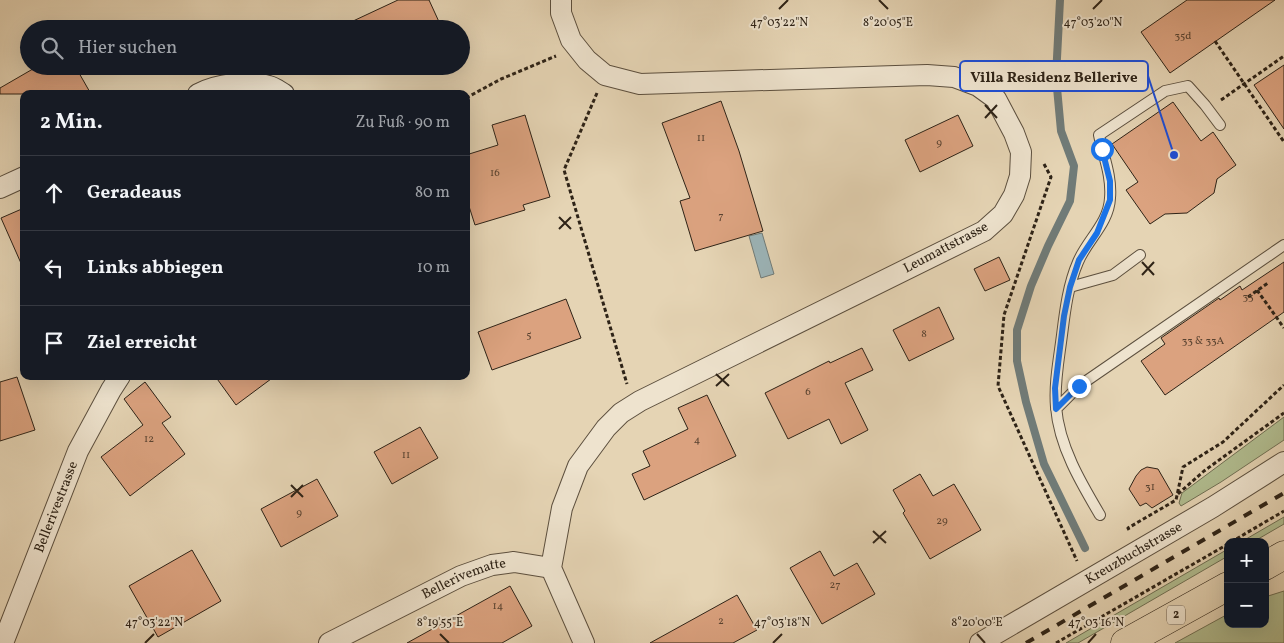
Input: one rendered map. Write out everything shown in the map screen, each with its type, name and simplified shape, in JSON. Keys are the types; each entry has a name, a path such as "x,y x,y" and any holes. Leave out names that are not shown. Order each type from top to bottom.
{"main road":[{"path":"1269,564 1284,556"},
{"name":"2","path":"1125,643 1224,588"}],"street":[{"name":"Leumattstrasse","path":"551,568 562,508 578,466 606,428 621,413 646,398 984,231 1003,214 1014,195 1020,176 1020,152 1014,133 996,99 978,86 954,77 927,75 640,84 605,75 587,60 571,40 561,13 561,0"},
{"path":"206,90 236,83 270,86 277,90"},
{"path":"0,188 20,179"},
{"name":"Bellerivestrasse","path":"3,643 78,451 117,380"},
{"name":"Kreuzbuchstrasse","path":"980,643 1213,507 1284,462"},
{"name":"Bellerivematte","path":"330,643 461,576 492,565 514,562 551,568"},
{"path":"551,568 584,643"}],"lane":[{"path":"1100,515 1081,483 1064,442 1056,409 1055,388 1064,316 1070,287 1079,260 1097,233 1110,200 1110,181 1099,135 1165,90 1188,86 1220,125"},
{"path":"1056,409 1079,386 1284,245"},
{"path":"1070,287 1112,275 1140,255"}],"path":[{"path":"1215,41 1284,142"},
{"path":"470,96 501,79 558,55"},
{"path":"1224,97 1284,56"},
{"path":"601,85 564,170 627,385"},
{"path":"1042,161 1051,177 1004,315 998,386 1080,568 1088,580"},
{"path":"1248,297 1268,283"},
{"path":"1257,290 1284,328"},
{"path":"1130,533 1128,528 1176,500 1183,467 1223,442 1284,385"},
{"path":"1177,494 1204,471 1284,414"},
{"path":"1238,538 1284,511"},
{"path":"1056,643 1224,546"}],"green space":[{"path":"1284,417 1284,440 1181,506 1179,503 1182,493"},
{"path":"1284,517 1284,524 1260,538 1248,538"},
{"path":"1224,551 1224,558 1078,643 1066,643"},
{"path":"1284,591 1284,643 1175,643 1224,616 1224,628 1269,628 1269,596"}],"water":[{"path":"762,233 774,274 761,278 749,236"}],"building":[{"path":"398,0 429,0 438,20 355,20"},
{"path":"1187,0 1275,0 1170,73 1141,32"},
{"path":"1284,65 1284,129 1254,85"},
{"path":"22,75 80,75 89,90 20,90 20,94 0,94 0,88"},
{"path":"721,101 739,151 763,231 695,251 680,201 690,198 662,123"},
{"path":"1173,102 1201,141 1213,132 1236,165 1217,179 1214,193 1187,213 1165,214 1150,224 1126,190 1138,182 1112,144"},
{"path":"525,115 550,197 523,205 525,210 475,225 470,209 470,154 498,145 492,125"},
{"path":"958,115 973,146 920,172 905,140"},
{"path":"20,210 20,261 1,218"},
{"path":"999,257 1010,280 985,291 974,269"},
{"path":"1284,262 1284,312 1165,395 1141,361 1165,344 1161,338 1219,298 1220,300 1240,286 1242,290"},
{"path":"566,299 581,338 492,370 478,332"},
{"path":"939,307 954,339 909,361 893,330"},
{"path":"862,348 873,370 845,383 868,430 841,444 829,419 788,439 765,393 829,361 830,363"},
{"path":"17,377 35,430 0,441 0,382"},
{"path":"218,380 270,380 236,405"},
{"path":"145,382 171,417 162,423 185,454 130,496 101,457 143,425 124,399"},
{"path":"707,395 736,456 644,500 632,474 650,466 643,451 688,429 678,408"},
{"path":"420,427 438,458 392,484 374,452"},
{"path":"1147,467 1158,469 1173,495 1152,508 1146,503 1140,506 1129,489 1136,476"},
{"path":"920,474 933,496 954,484 981,530 930,559 903,513 905,511 893,490"},
{"path":"317,479 338,516 281,547 261,509"},
{"path":"192,550 221,601 158,637 129,586"},
{"path":"820,551 834,576 857,563 875,594 822,624 790,568"},
{"path":"510,586 532,626 502,643 407,643"},
{"path":"737,595 757,630 733,643 650,643"}],"waterway":[{"path":"1060,0 1056,77 1061,131 1074,166 1070,201 1031,286 1017,330 1017,361 1026,402 1044,464 1085,548"}],"railway":[{"path":"1026,643 1284,493"}],"place":[{"name":"Villa Residenz Bellerive","path":"1174,155"}],"route":[{"path":"1079,386 1056,409 1055,388 1064,316 1070,287 1079,260 1097,233 1105,217 1110,200 1110,181 1102,149"}]}
